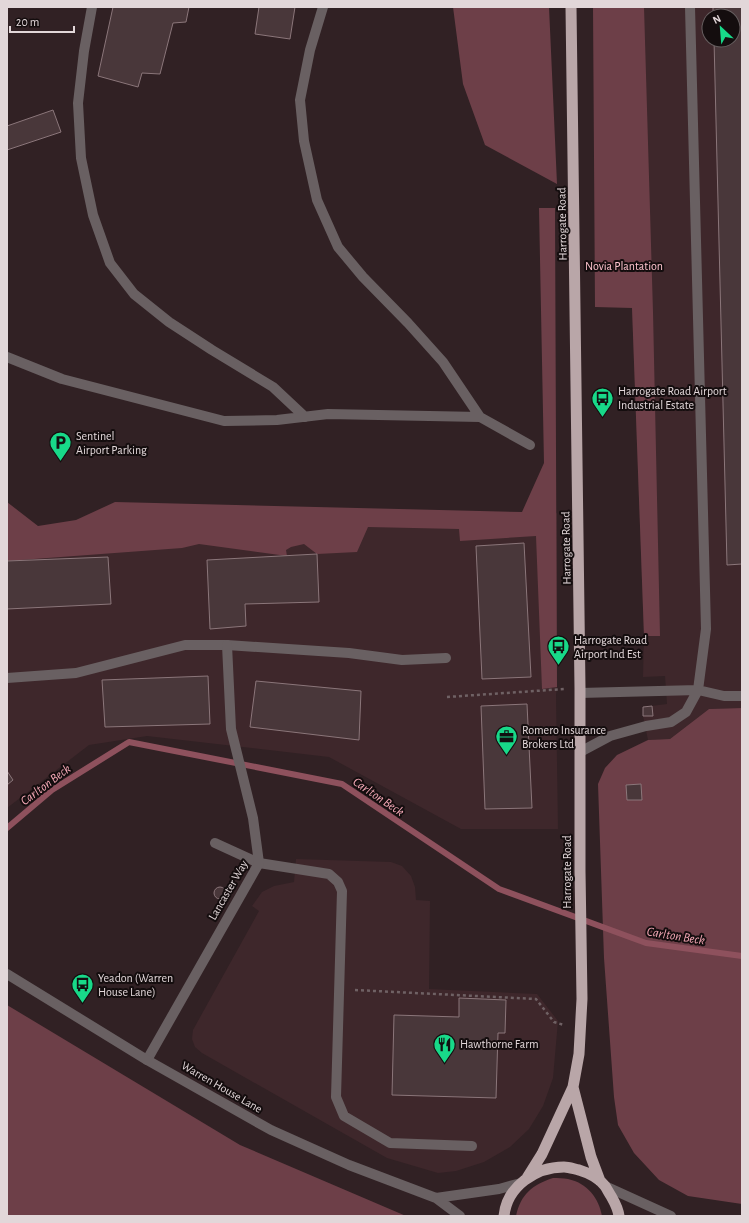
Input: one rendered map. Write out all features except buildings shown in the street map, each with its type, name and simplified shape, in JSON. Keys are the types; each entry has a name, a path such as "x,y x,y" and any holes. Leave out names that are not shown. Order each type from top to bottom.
{"highway":[{"name":"Harrogate Road","path":"504,1216 504,1209 510,1195 524,1180 542,1154 573,1087 578,1054 582,999 580,690 571,7"},
{"name":"Harrogate Road","path":"573,1087 591,1157 603,1183 618,1209 619,1216"},
{"path":"524,1180 544,1169 566,1166 587,1172 603,1183"}],"street":[{"path":"92,7 84,51 78,103 81,158 93,214 110,263 134,294 169,322 273,387 305,417"},
{"path":"323,7 310,50 300,100 304,141 317,200 338,247 363,277 408,323 442,362 480,417 530,445"},
{"path":"580,752 610,736 646,726 672,722 686,712 698,690 706,629 690,7"},
{"path":"7,357 62,379 224,421 277,420 328,414 480,417"},
{"path":"7,678 76,673 185,645 350,653 402,660 446,658"},
{"name":"Lancaster Way","path":"148,1060 259,863 253,818 231,729 227,646"},
{"path":"580,690 698,690 724,696 742,696"},
{"path":"215,843 259,863 317,871 329,874 338,882 342,891 336,1097 344,1116 390,1143 472,1146"},
{"name":"Warren House Lane","path":"7,974 148,1060 271,1130 349,1164 436,1198 460,1216"},
{"name":"Warren House Lane","path":"436,1198 499,1189 524,1180"},
{"path":"603,1183 671,1216"}],"path":[{"path":"447,697 580,690"},
{"path":"339,990 536,998 554,1022 568,1026"}],"shaded area":[{"path":"626,7 742,7 742,708 709,709 670,739 648,740 643,716 643,707 667,704 665,676 643,677 644,636 632,307"},
{"path":"557,513 556,695 558,829 461,829 329,757 147,736 89,745 7,808 7,536"},
{"path":"296,859 391,862 402,866 411,876 415,887 416,900 430,901 429,989 537,994 558,1021 553,1078 543,1106 529,1129 510,1147 484,1162 456,1171 438,1173 387,1158 202,1053 195,1047 192,1039 193,1030 259,911 252,906 262,892 274,886 294,882"}],"green space":[{"path":"453,7 549,7 557,184 485,145 463,84"},
{"name":"Novia Plantation","path":"593,7 644,7 653,312 660,636 644,636 632,308 595,307"},
{"path":"539,208 555,208 557,687 542,689 536,536 460,541 459,529 368,527 357,552 317,554 304,544 291,547 286,550 287,556 199,544 182,548 7,561 7,502 38,526 76,520 115,502 522,512 544,463"},
{"path":"742,708 742,1204 688,1196 659,1180 634,1153 618,1125 614,1097 604,958 598,784 605,768 617,755 648,740 670,739 709,709"},
{"path":"7,1005 240,1145 406,1216 7,1216"},
{"path":"553,1178 568,1179 581,1184 595,1197 602,1216 516,1216 518,1208 528,1191 533,1187"}],"waterway":[{"name":"Carlton Beck","path":"7,828 52,790 129,742 342,784 499,889 646,943 742,956"}],"place":[{"name":"Harrogate Road Airport Industrial Estate","path":"602,418"},
{"name":"Sentinel Airport Parking","path":"61,462"},
{"name":"Harrogate Road Airport Ind Est","path":"558,666"},
{"name":"Romero Insurance Brokers Ltd","path":"506,756"},
{"name":"Yeadon (Warren House Lane)","path":"82,1004"},
{"name":"Hawthorne Farm","path":"445,1064"}]}
